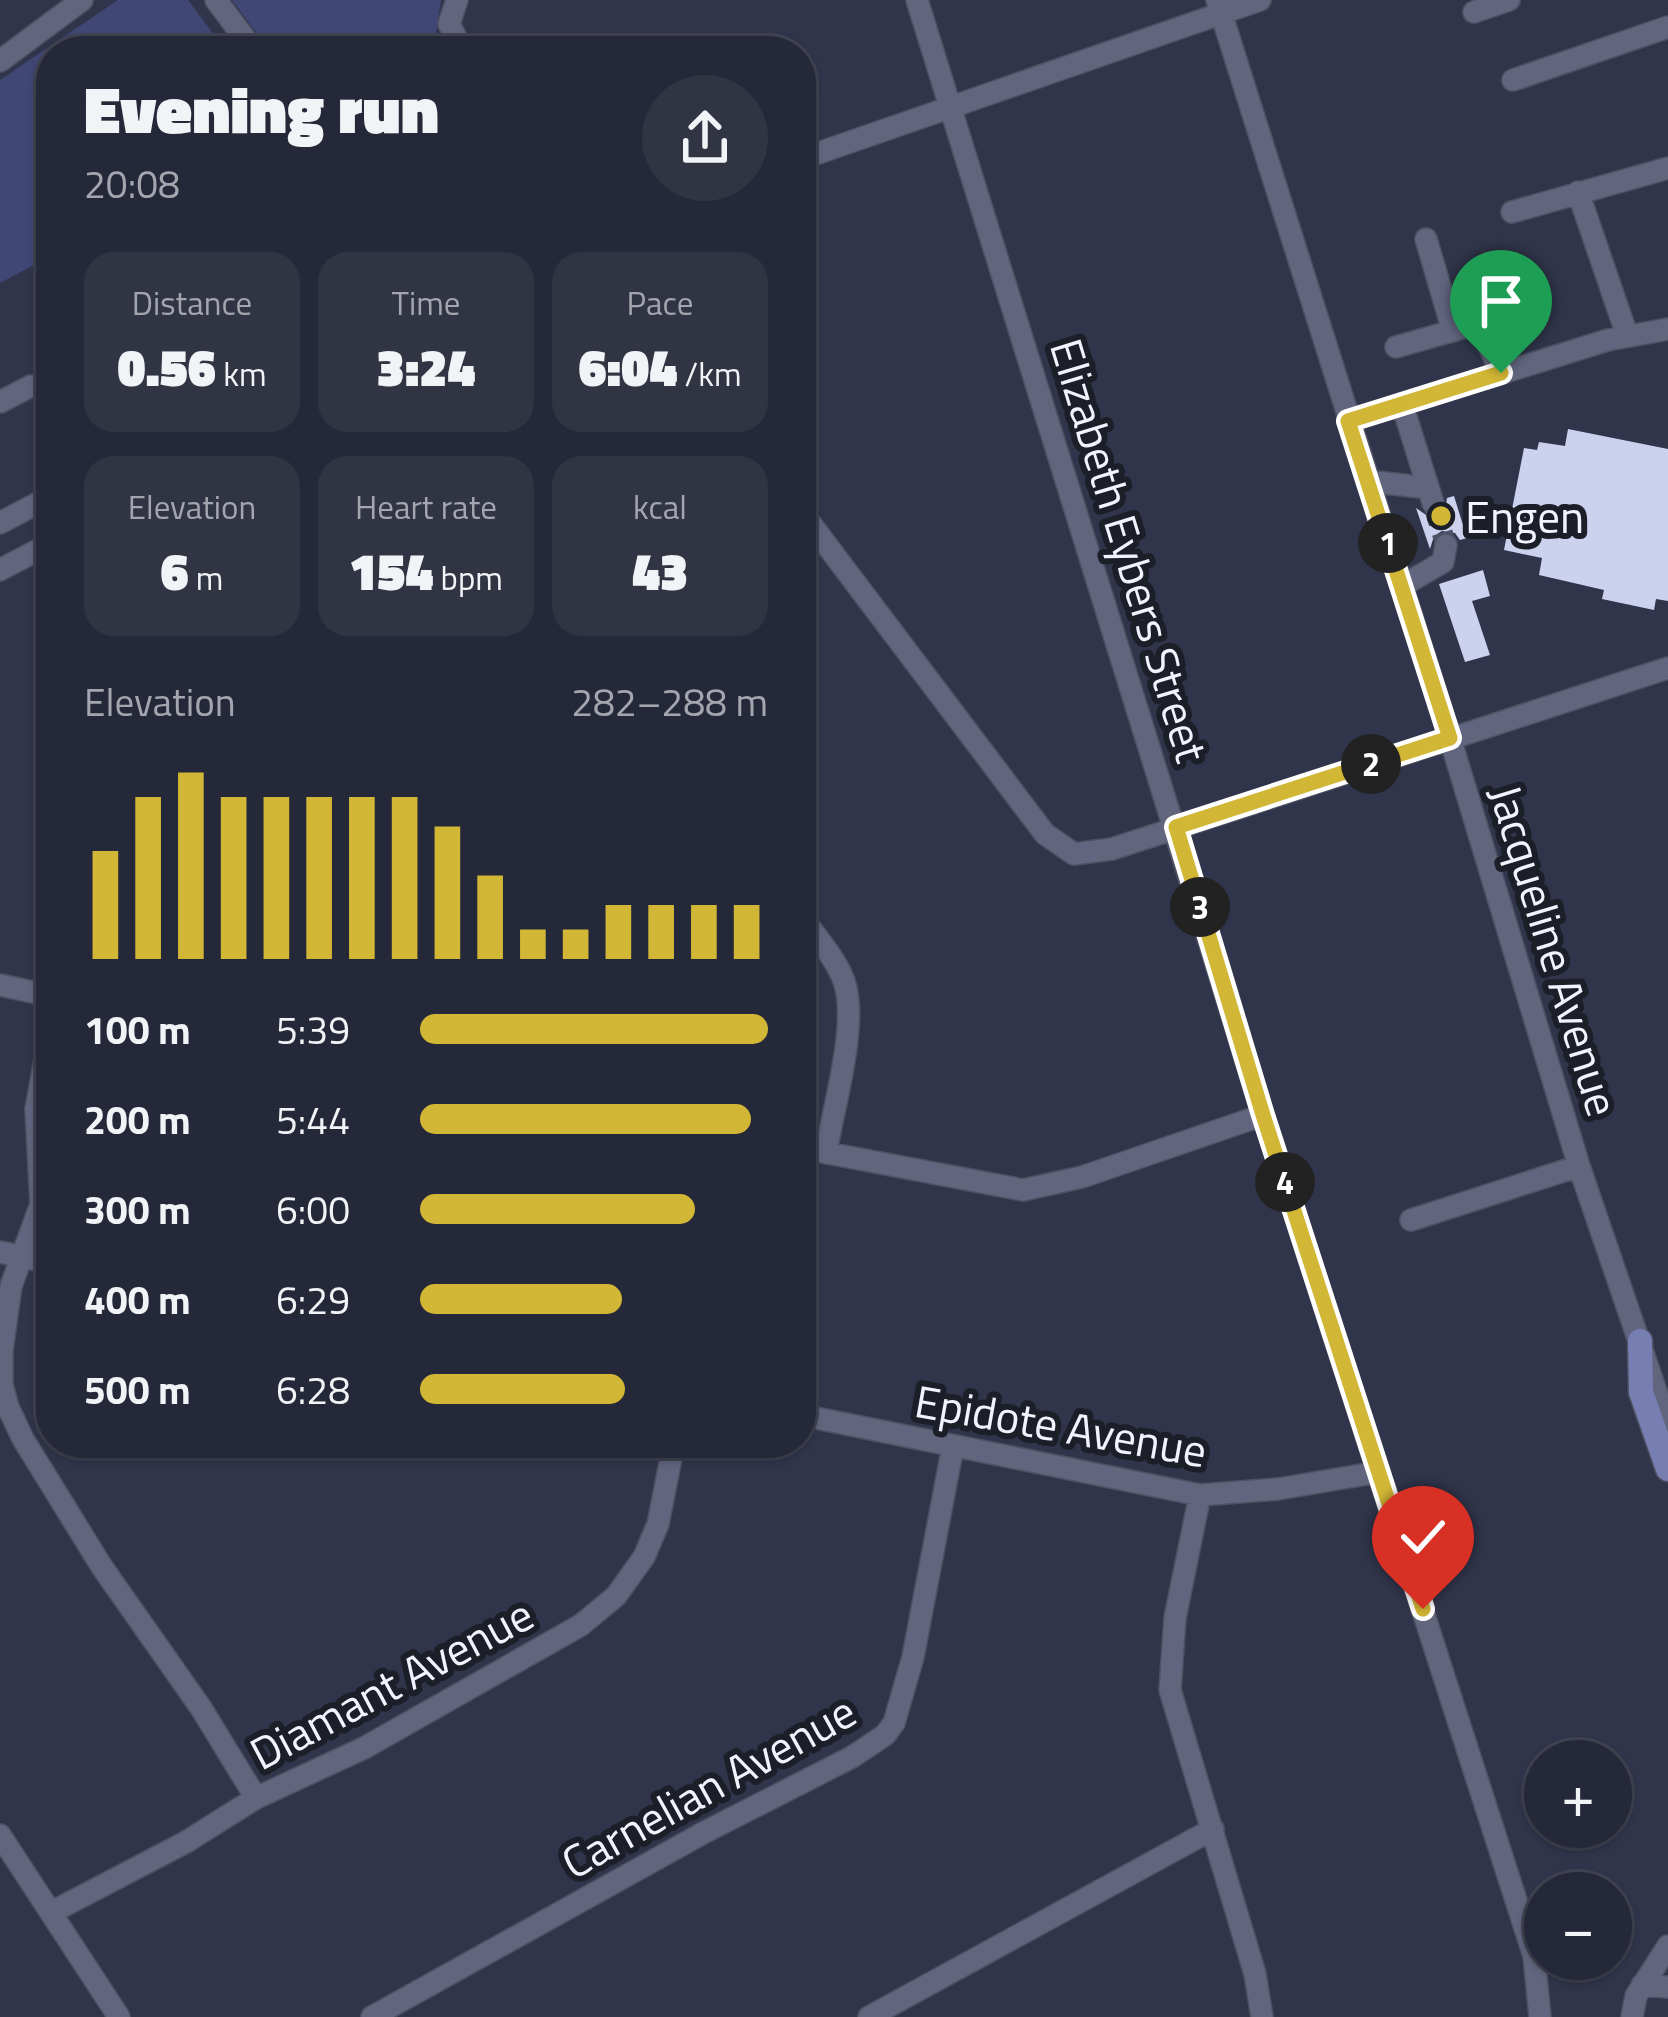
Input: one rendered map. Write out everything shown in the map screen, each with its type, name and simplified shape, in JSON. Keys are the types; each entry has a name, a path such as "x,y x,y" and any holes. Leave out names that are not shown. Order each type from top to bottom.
{"main road":[{"path":"1640,1341 1641,1392 1668,1469"}],"street":[{"path":"0,61 82,0"},
{"path":"216,0 243,36"},
{"name":"Elizabeth Eybers Street","path":"916,0 1263,1115 1534,1955 1540,2017"},
{"path":"816,154 1220,7 1260,0"},
{"path":"1474,12 1509,0"},
{"name":"Jacqueline Avenue","path":"1220,7 1579,1166 1668,1426"},
{"path":"1513,80 1668,28"},
{"path":"1512,212 1668,168"},
{"path":"1577,192 1627,335"},
{"path":"1426,239 1453,331"},
{"path":"1396,347 1487,321 1501,373"},
{"path":"1348,421 1627,335 1668,329"},
{"path":"0,402 36,386"},
{"path":"1368,481 1431,496 1402,404"},
{"path":"0,523 36,504"},
{"path":"816,531 1057,844 1074,854 1100,852 1668,668"},
{"path":"1402,586 1443,562 1446,545"},
{"path":"0,570 36,551"},
{"path":"816,936 846,989 843,1057 826,1153"},
{"path":"0,985 36,993"},
{"path":"816,1151 986,1186 1037,1188 1263,1115"},
{"path":"1411,1220 1579,1166"},
{"path":"36,1212 10,1254 11,1286 2,1351 2,1385 8,1407 102,1567 201,1708 256,1798"},
{"name":"Jacqueline Avenue","path":"1651,1372 1668,1400"},
{"name":"Epidote Avenue","path":"816,1418 1200,1495 1279,1490 1379,1472"},
{"name":"Carnelian Avenue","path":"372,2017 852,1757 884,1735 894,1723 913,1657 953,1446"},
{"name":"Diamant Avenue","path":"52,1912 186,1842 256,1798 461,1696 602,1610 644,1557 658,1524 671,1458"},
{"path":"1200,1495 1168,1670 1173,1706 1255,1974 1262,2017"},
{"path":"868,2017 1213,1829"},
{"path":"0,1834 119,2017"},
{"path":"1631,2017 1642,1984 1668,1946"},
{"path":"1642,1984 1668,1987"}],"shaded area":[{"path":"118,0 188,0 215,36 65,36"},
{"path":"232,0 441,0 435,36 259,36"},
{"path":"36,56 36,264 0,283 0,80"}],"building":[{"path":"1568,429 1668,449 1668,601 1656,599 1654,610 1602,599 1604,590 1539,575 1542,558 1504,550 1524,448 1537,450 1539,442 1565,446"},
{"path":"1454,496 1467,538 1460,540 1455,533 1442,531 1434,536 1430,549 1416,508 1436,518 1445,512 1447,498"},
{"path":"1483,570 1490,596 1472,601 1490,655 1465,662 1439,584"}],"tunnel":[{"path":"1433,503 1446,545"}],"place":[{"name":"Engen","path":"1441,516"}],"route":[{"path":"1423,1609 1263,1115 1176,827 1450,738 1348,421 1501,373"}]}
